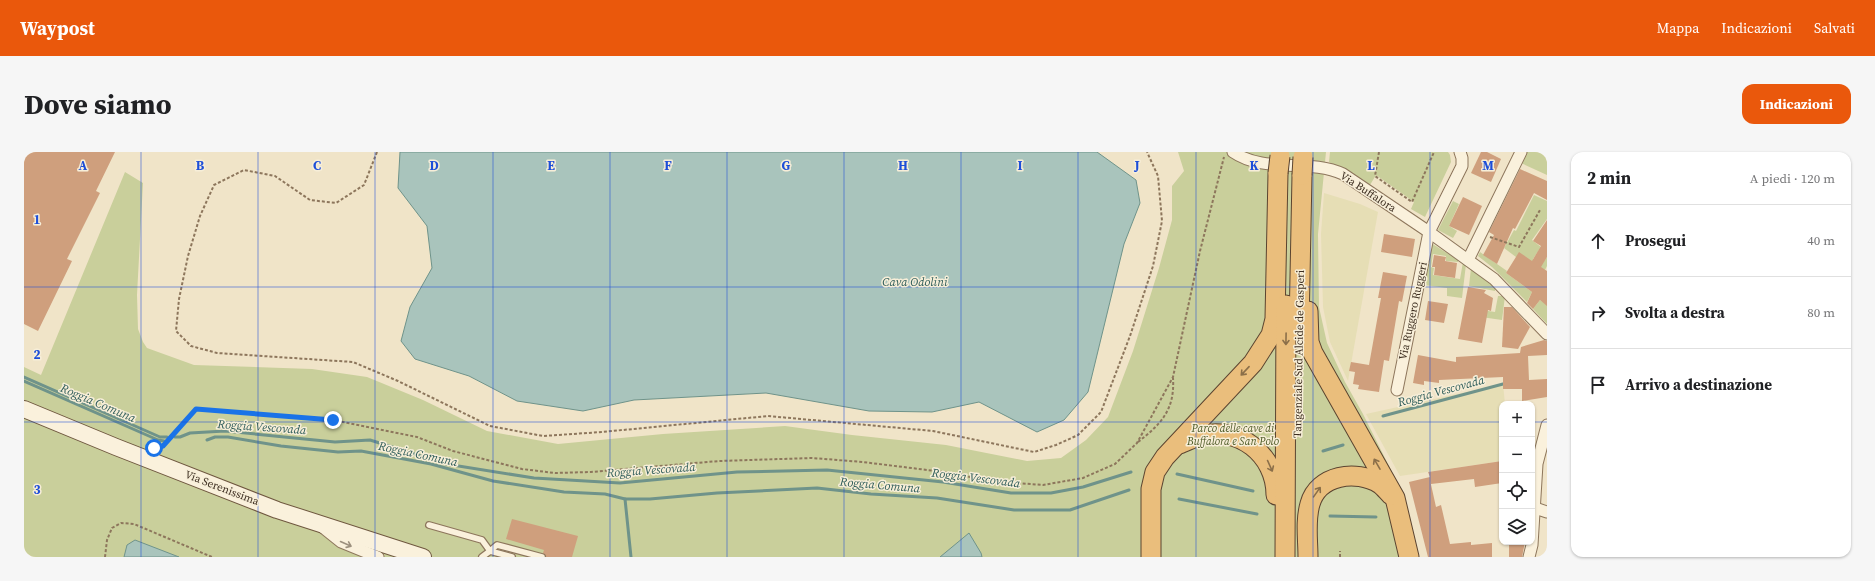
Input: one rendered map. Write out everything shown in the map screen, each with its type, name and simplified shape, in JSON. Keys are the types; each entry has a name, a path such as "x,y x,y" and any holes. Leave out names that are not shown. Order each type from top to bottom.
{"highway":[{"name":"Tangenziale Sud Alcide de Gasperi","path":"1291,161 1300,204 1298,412 1299,557"},
{"name":"Tangenziale Sud Alcide de Gasperi","path":"1285,557 1285,412 1291,161"},
{"path":"1151,557 1151,489 1155,472 1165,457 1253,363 1271,335 1275,319 1291,161"},
{"path":"1300,204 1308,245 1309,342 1313,353 1395,498 1409,557"},
{"path":"1176,446 1199,436 1216,434 1231,435 1248,442 1260,452 1267,460 1272,472 1276,491 1276,557"},
{"path":"1308,557 1308,521 1310,504 1316,491 1323,484 1344,476 1360,477 1380,484 1395,498"}],"main road":[{"name":"Via Serenissima","path":"24,409 277,510 423,557"}],"street":[{"path":"1429,232 1462,166 1460,152"},
{"path":"1468,260 1521,152"},
{"name":"Via Buffalora","path":"1228,154 1260,163 1328,169 1335,171 1429,232 1494,279 1547,334"},
{"name":"Via Ruggero Ruggeri","path":"1397,390 1429,232"},
{"path":"1547,425 1537,464 1535,508 1547,512"},
{"path":"1529,557 1532,545 1535,509"},
{"path":"318,523 341,542 378,557"}],"lane":[{"path":"429,525 482,540 490,551 512,557"},
{"path":"482,557 498,545 542,557"}],"path":[{"path":"377,152 364,185 336,203 310,200 276,176 244,170 214,186 200,216 188,256 179,299 176,331 191,346 217,353 353,362 398,381 490,426 543,436 602,432 768,416 933,431 1034,452 1056,446 1078,435 1101,412 1130,336 1153,266 1162,221 1158,176 1147,152"},
{"path":"1379,152 1374,176 1412,202 1434,152"},
{"path":"1137,443 1173,377 1200,251 1228,154"},
{"path":"1481,234 1519,247 1540,210"},
{"path":"154,448 163,446 196,409 333,420 417,437 453,451 522,469 555,473 591,472 718,460 812,458 863,462 929,470 992,481 1043,485 1082,478 1115,464 1137,443 1155,429 1169,410 1174,389 1173,377"},
{"path":"105,557 107,540 112,528 121,523 134,524 212,557"},
{"path":"1340,551 1340,557"}],"shaded area":[{"path":"1324,193 1360,204 1378,212 1348,381 1330,342 1323,307 1321,234"},
{"path":"1503,384 1505,401 1499,401 1499,461 1400,476 1366,414"}],"green space":[{"name":"Parco delle cave di Buffalora e San Polo","path":"1178,152 1326,152 1318,234 1319,307 1327,343 1345,382 1363,414 1403,494 1418,557 24,557 24,367 41,375 125,172 143,183 137,295 138,329 147,348 194,365 312,369 367,377 423,400 487,431 558,444 663,434 785,426 946,445 1027,461 1061,458 1086,440 1108,417 1133,351 1159,268 1172,220 1172,186 1184,171"},
{"path":"1330,152 1448,152 1451,162 1425,217 1411,209 1414,202 1376,175 1370,185 1329,162"},
{"path":"1527,152 1547,152 1547,175 1521,163"},
{"path":"1534,195 1547,201 1547,219 1532,240 1541,247 1533,259 1542,264 1547,257 1547,266 1545,270 1516,257 1504,248 1514,230 1516,231"},
{"path":"1453,201 1459,204 1449,226 1457,231 1453,238 1438,230"},
{"path":"1431,243 1458,260 1458,262 1446,261 1446,256 1433,254 1431,267 1434,268 1433,275 1460,279 1463,262 1466,264 1462,298 1447,296 1447,288 1424,285"},
{"path":"1480,252 1507,271 1506,273 1532,292 1527,302 1492,267 1478,256"},
{"path":"1471,268 1495,287 1495,291 1469,286"},
{"path":"1498,296 1505,296 1502,320 1467,315 1468,308 1495,312"},
{"path":"1540,300 1547,305 1547,324 1533,309"}],"water":[{"name":"Cava Odolini","path":"400,152 1097,152 1136,180 1140,203 1124,244 1088,392 1064,420 1037,432 979,402 932,412 869,411 766,393 634,400 583,411 517,401 469,376 415,359 401,341 410,307 432,268 427,226 398,188"},
{"path":"969,533 982,557 940,557"},
{"path":"135,540 179,557 124,557 127,545"}],"building":[{"path":"24,152 115,152 96,191 100,193 67,259 72,261 38,331 24,324"},
{"path":"1481,152 1487,152 1501,159 1491,182 1471,173"},
{"path":"1520,169 1547,181 1547,200 1534,193 1515,229 1513,228 1497,264 1483,255 1494,235 1489,232"},
{"path":"1463,197 1482,206 1469,235 1449,226"},
{"path":"1547,220 1547,257 1541,267 1547,271 1547,306 1540,300 1533,309 1527,303 1532,292 1506,273 1519,252 1532,261 1541,246 1533,241"},
{"path":"1384,234 1415,239 1412,257 1381,252"},
{"path":"1434,255 1446,257 1445,261 1457,263 1455,278 1434,275 1435,267 1432,267"},
{"path":"1383,272 1407,276 1402,302 1399,301 1389,361 1384,360 1379,392 1358,389 1359,385 1353,384 1355,372 1349,371 1351,362 1369,365 1381,298 1378,298"},
{"path":"1468,287 1486,290 1484,293 1493,298 1491,311 1488,310 1482,343 1458,339"},
{"path":"1428,301 1448,304 1444,323 1425,320"},
{"path":"1504,307 1512,307 1530,327 1518,349 1502,347"},
{"path":"1544,340 1547,341 1547,355 1528,356 1529,380 1547,379 1547,397 1522,401 1522,389 1503,389 1503,377 1439,380 1439,383 1424,381 1424,385 1413,383 1418,355 1456,362 1456,357 1520,353 1521,347"},
{"path":"1499,461 1499,483 1475,487 1474,479 1431,484 1430,480 1436,507 1441,505 1450,544 1471,542 1471,545 1492,543 1492,557 1428,557 1409,482 1430,477 1428,472"},
{"path":"512,519 578,536 572,557 546,557 543,553 544,550 506,539"},
{"path":"1509,545 1524,545 1522,557 1509,557"}],"waterway":[{"name":"Roggia Vescovada","path":"24,377 160,437 167,437"},
{"name":"Roggia Vescovada","path":"24,381 158,440 164,441"},
{"name":"Roggia Vescovada","path":"1383,416 1503,384"},
{"name":"Roggia Vescovada","path":"175,437 180,437 190,433 225,431 335,442 370,440 446,464 534,478 620,483 737,472 827,470 943,482 1011,493 1051,493 1083,487 1131,472"},
{"name":"Roggia Comuna","path":"207,440 215,437 228,437 281,446 338,452 361,451 431,464 493,481 564,492 605,494 625,499 650,499 717,493 817,488 871,494 937,498 1014,510 1070,510 1129,490"},
{"name":"Roggia Vescovada","path":"1323,451 1343,445"},
{"name":"Roggia Vescovada","path":"1177,474 1253,491"},
{"name":"Roggia Comuna","path":"625,499 631,557"},
{"name":"Roggia Comuna","path":"1179,499 1257,514"},
{"name":"Roggia Comuna","path":"1330,516 1376,517"}],"route":[{"path":"154,448 163,446 196,409 333,420"}]}
